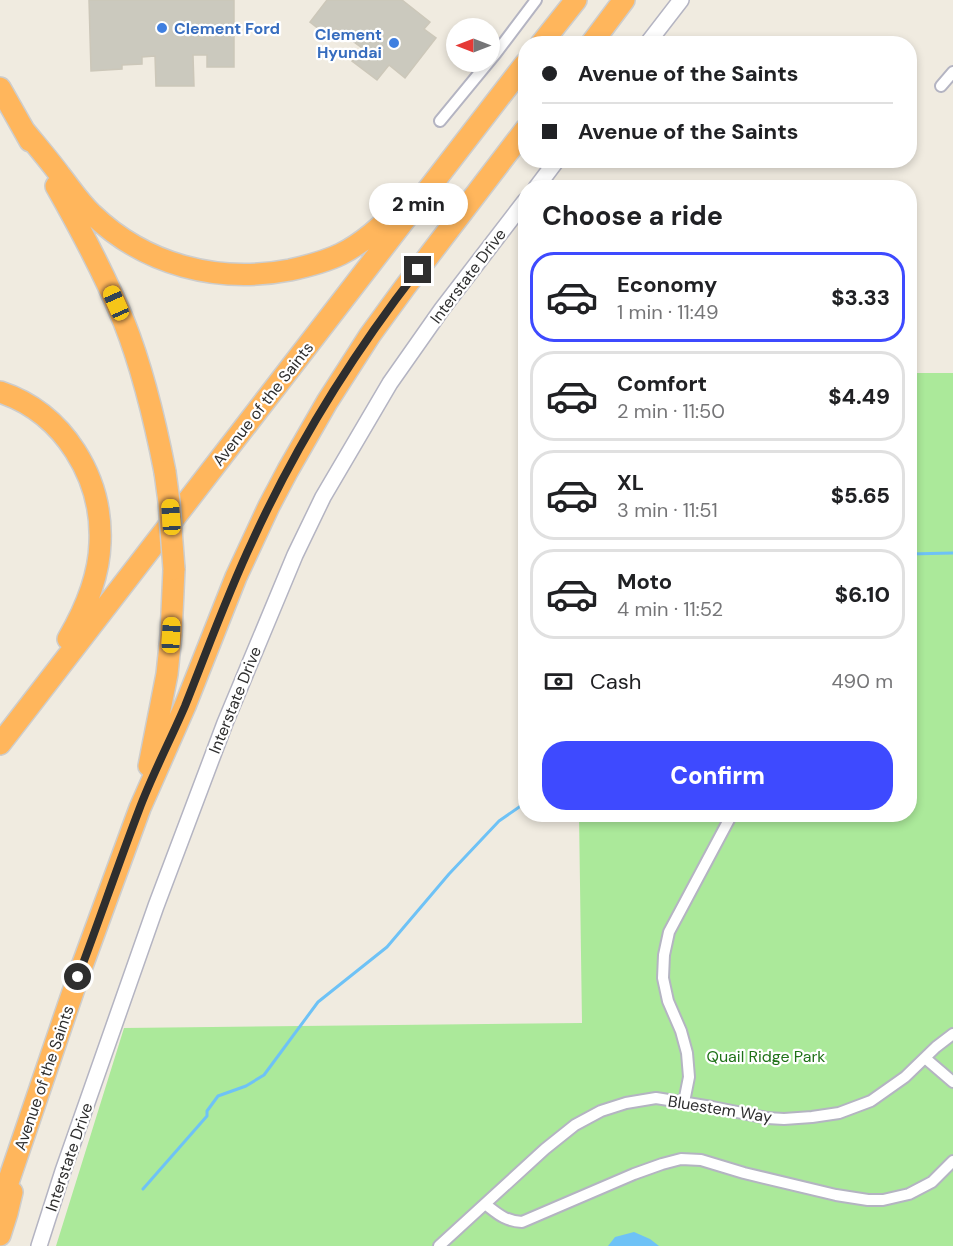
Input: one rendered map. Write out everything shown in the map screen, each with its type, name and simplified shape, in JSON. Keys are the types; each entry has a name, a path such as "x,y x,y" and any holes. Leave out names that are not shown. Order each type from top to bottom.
{"highway":[{"path":"547,36 576,0"},
{"path":"597,36 624,0"},
{"name":"Avenue of the Saints","path":"0,744 518,73"},
{"path":"0,88 91,250 124,321 149,396 165,472 170,502 174,569 172,626 167,674 140,808"},
{"path":"23,129 92,214 115,233 143,250 175,264 206,272 226,274 269,274 312,266 342,254 372,234 448,162"},
{"name":"Avenue of the Saints","path":"0,1206 78,977 140,808 185,706 221,613 269,506 302,444 370,334 518,139"},
{"path":"0,392 39,413 65,437 86,469 93,486 100,523 98,563 93,588 75,627 31,703"},
{"path":"0,1235 22,1142"}],"main road":[{"path":"653,36 681,0"},
{"name":"Interstate Drive","path":"39,1246 156,906 294,555 328,488 397,373 518,210"}],"street":[{"path":"440,121 536,0"},
{"path":"941,86 953,72"},
{"path":"684,1102 689,1077 687,1053 681,1031 668,1002 663,978 664,955 669,932 728,822"},
{"name":"Bluestem Way","path":"439,1246 545,1149 575,1125 601,1111 626,1103 656,1098 767,1118 784,1119 839,1113 871,1101 905,1077 953,1034"},
{"path":"925,1058 953,1082"},
{"path":"485,1203 511,1221 522,1222 634,1174 681,1160 701,1160 836,1195 883,1200 909,1194 932,1182 953,1161"}],"green space":[{"name":"Quail Ridge Park","path":"917,373 953,373 953,1246 56,1246 124,1028 582,1023 579,822 917,822"}],"water":[{"path":"634,1232 659,1246 608,1246 615,1237"}],"building":[{"name":"Clement Ford","path":"89,0 234,0 234,67 207,67 207,55 193,55 194,86 156,86 155,56 142,57 142,64 122,65 122,69 91,71"},
{"name":"Clement Hyundai","path":"327,0 402,0 430,22 424,29 436,38 405,78 389,65 377,80 352,61 362,48 336,29 329,37 310,22"}],"waterway":[{"path":"917,554 953,553"},
{"path":"143,1189 207,1116 207,1111 218,1096 246,1086 264,1075 318,1002 387,947 449,874 499,821 518,808"}],"place":[{"name":"Clement Ford","path":"162,28"},
{"name":"Clement Hyundai","path":"394,43"}],"route":[{"path":"78,977 140,808 185,706 252,541 288,470 348,367 418,270"}]}
